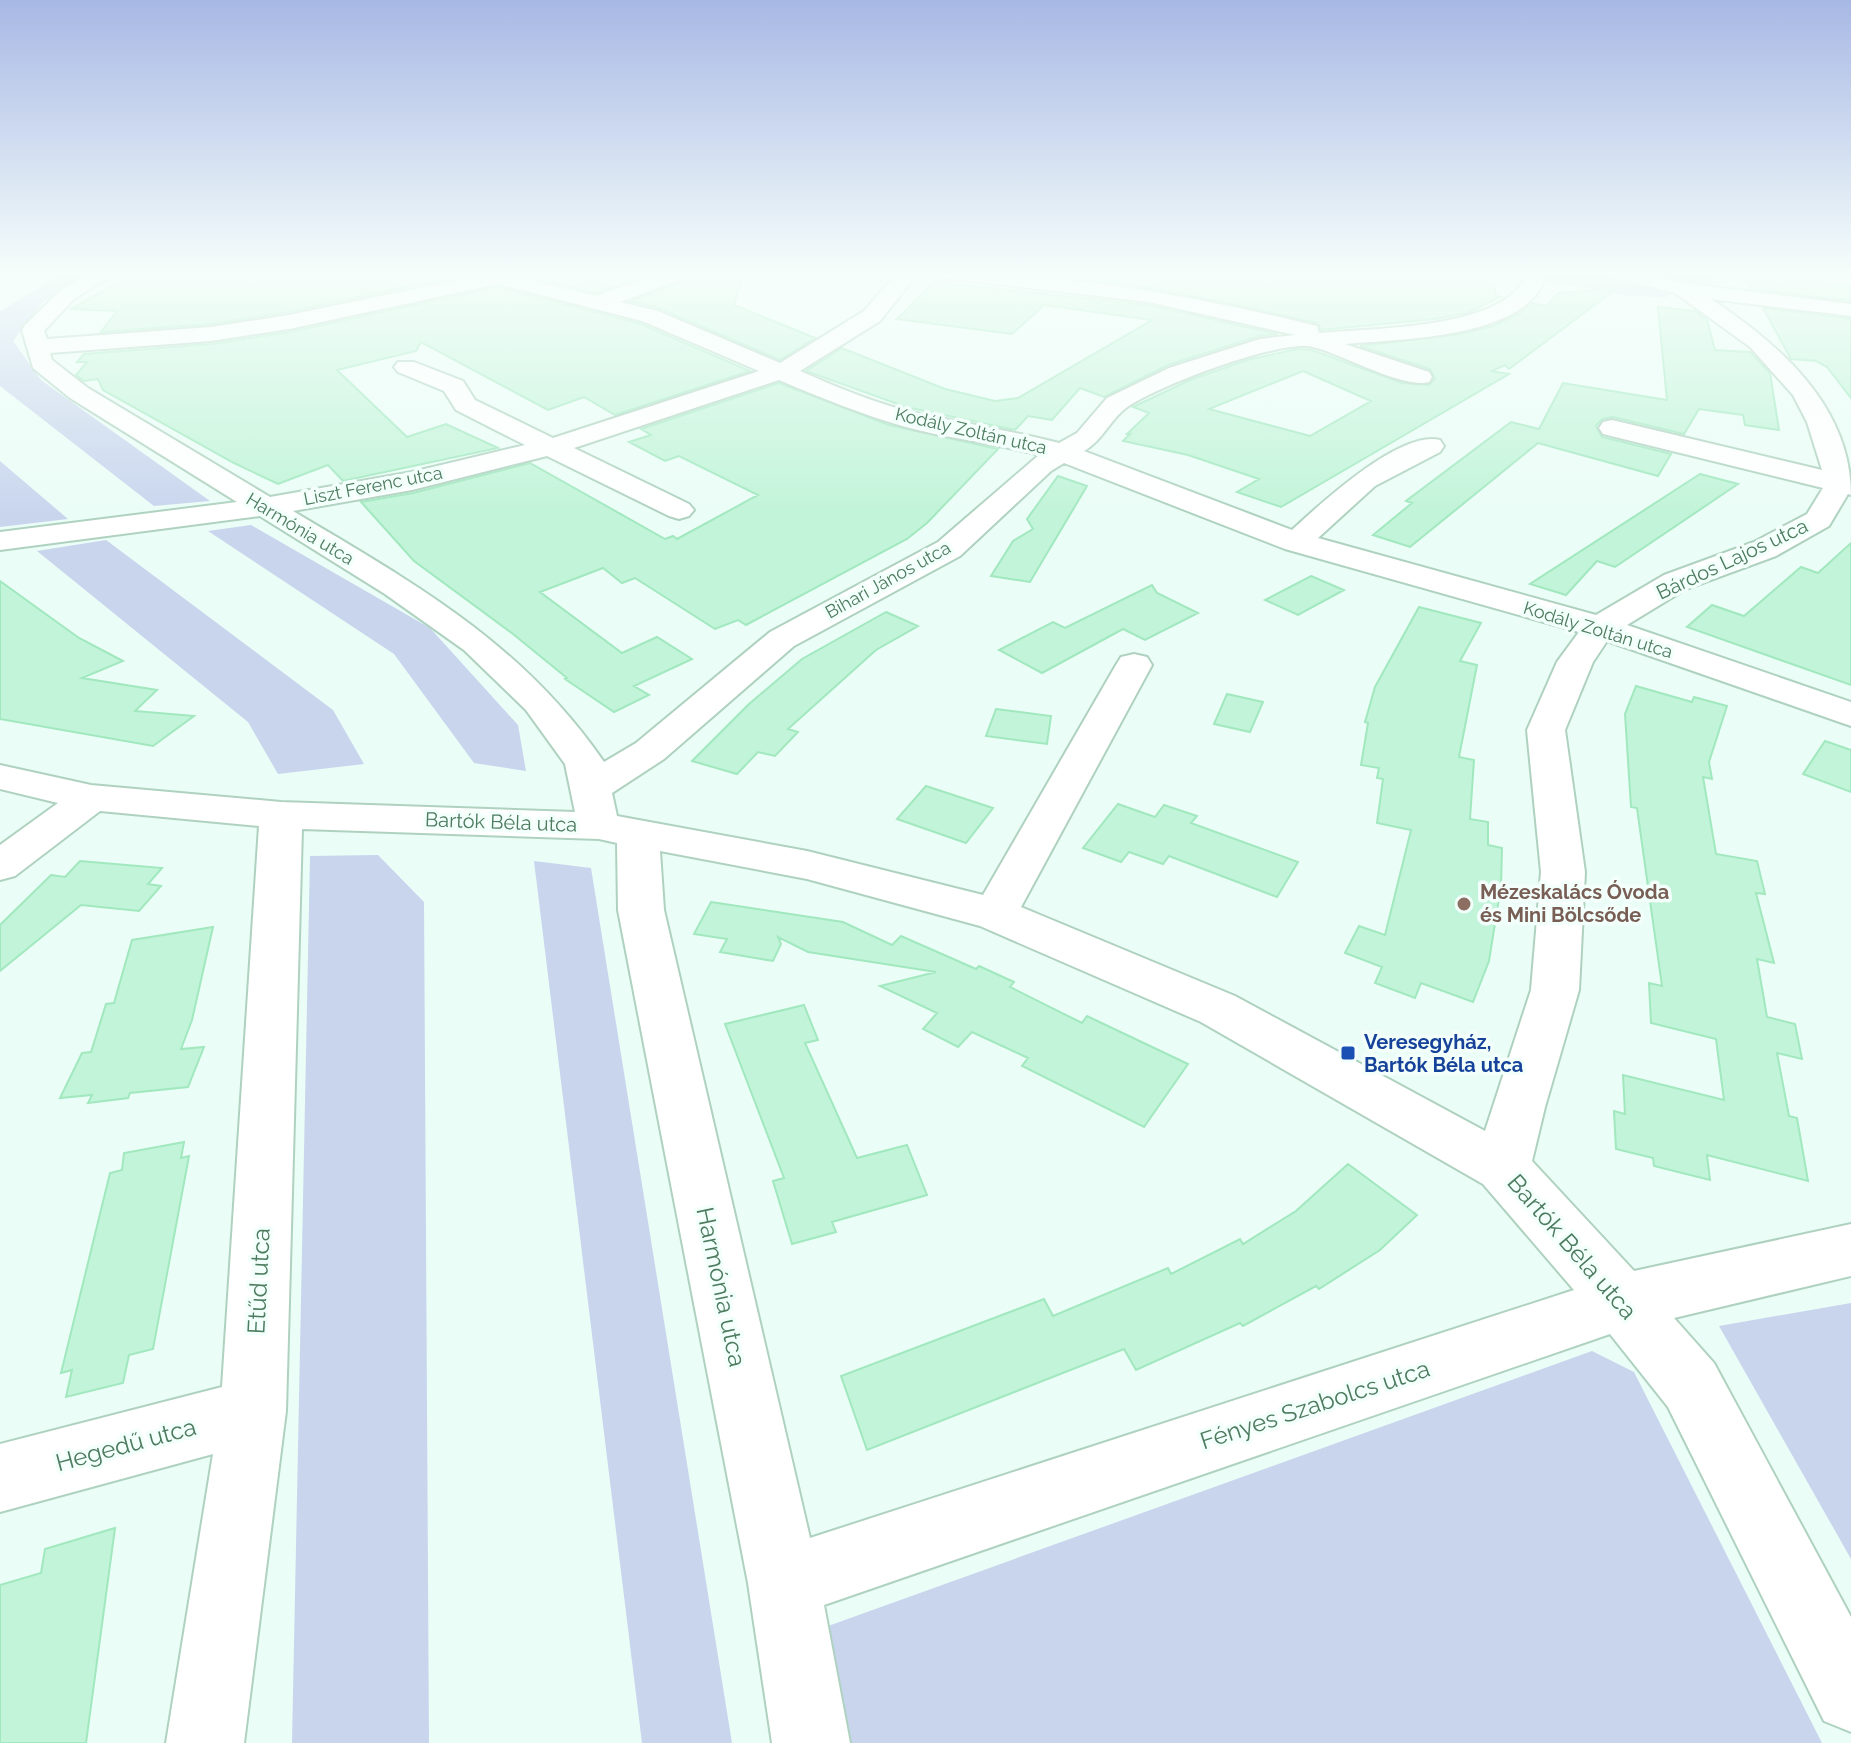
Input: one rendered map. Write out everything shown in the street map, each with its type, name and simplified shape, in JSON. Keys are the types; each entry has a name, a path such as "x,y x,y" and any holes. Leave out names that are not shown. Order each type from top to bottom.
{"street":[{"name":"Harmónia utca","path":"38,353 41,363 79,393 397,587 476,643 539,702 585,763 610,815 641,910 784,1583 811,1743"},
{"name":"Kodály Zoltán utca","path":"740,353 842,398 914,421 1005,437 1063,453 1296,542 1600,627 1851,715"},
{"name":"Liszt Ferenc utca","path":"0,541 263,507 412,481 554,446 783,371 812,353"},
{"name":"Bihari János utca","path":"610,815 650,751 782,639 949,549 1041,465 1086,439 1116,403 1178,373 1239,353"},
{"path":"1359,353 1420,377"},
{"path":"1768,353 1792,375 1816,414 1846,485"},
{"path":"406,367 454,386 465,405 679,510"},
{"path":"1612,428 1846,485"},
{"path":"1296,542 1365,480 1430,446"},
{"name":"Bárdos Lajos utca","path":"1503,1168 1518,1107 1555,990 1563,872 1546,730 1575,662 1600,627 1675,582 1765,549 1818,520 1846,485"},
{"path":"995,914 1134,665"},
{"name":"Bartók Béla utca","path":"0,777 91,798 281,815 610,815 995,914 1218,1009 1503,1168 1565,1234 1691,1385 1851,1694"},
{"path":"0,866 91,798"},
{"name":"Etűd utca","path":"205,1743 253,1411 281,815"},
{"name":"Fényes Szabolcs utca","path":"784,1583 1622,1302 1851,1250"},
{"name":"Hegedű utca","path":"0,1478 253,1411"}],"shaded area":[{"path":"0,353 22,353 41,380 210,501 154,506 0,386"},
{"path":"0,461 68,519 0,527"},
{"path":"251,525 430,628 518,725 526,771 474,763 394,654 208,531"},
{"path":"106,540 333,710 364,764 278,774 248,722 37,551"},
{"path":"378,855 424,902 429,1743 292,1743 310,856"},
{"path":"534,861 591,868 732,1743 642,1743"},
{"path":"1851,1303 1851,1559 1719,1326"},
{"path":"1592,1351 1634,1372 1822,1743 839,1743 817,1630"}],"building":[{"path":"406,353 337,370 407,437 446,424 498,448 343,481 328,465 278,484 103,390 98,379 84,381 76,375 87,362 77,362 84,354"},
{"path":"442,353 709,353 750,371 615,415 584,397 548,410"},
{"path":"765,353 791,353 780,360"},
{"path":"834,353 855,353 945,389 995,401 1018,398 1095,353 1205,353 1168,365 1104,397 1080,388 1052,420 1028,416 1015,430 906,407 806,371"},
{"path":"1277,353 1321,353 1402,383 1429,385 1435,379 1430,369 1382,353 1530,353 1509,369 1505,365 1492,371 1509,374 1281,507 1237,492 1259,479 1188,455 1123,441 1149,413 1133,407 1190,380 1247,360","holes":["1303,371 1371,401 1310,436 1209,409"]},
{"path":"1662,353 1751,353 1770,373 1779,430 1745,425 1743,415 1699,409 1684,434 1613,417 1602,419 1596,426 1602,437 1671,454 1658,476 1538,443 1410,547 1373,535 1412,503 1406,501 1511,422 1539,429 1563,383 1667,400"},
{"path":"1788,353 1851,353 1851,398 1827,367 1816,361 1791,359"},
{"path":"779,383 889,425 998,449 927,523 907,539 746,625 738,620 715,629 635,578 622,583 603,568 540,592 622,653 657,637 692,659 634,686 649,695 614,712 565,679 513,634 414,561 361,502 413,493 530,463 665,539 673,536 677,539 758,495 679,456 665,461 629,442 651,435 641,429"},
{"path":"1700,474 1738,484 1615,567 1597,561 1566,595 1530,584"},
{"path":"1058,476 1087,486 1030,582 991,576 1013,541 1033,529 1027,519"},
{"path":"1851,543 1851,685 1687,627 1712,605 1744,616 1801,567 1818,573"},
{"path":"1311,576 1344,590 1298,615 1265,600"},
{"path":"0,581 79,638 123,661 82,678 157,690 135,711 194,716 153,746 0,719"},
{"path":"1152,585 1157,593 1198,613 1145,640 1123,629 1042,673 999,650 1053,622 1065,628"},
{"path":"1419,607 1481,623 1460,661 1477,665 1459,757 1474,760 1470,819 1488,822 1488,845 1502,848 1501,886 1489,961 1473,1002 1421,983 1415,998 1375,983 1382,967 1345,953 1359,926 1385,935 1411,830 1377,823 1383,779 1377,778 1379,768 1361,765 1368,723 1365,722 1375,687"},
{"path":"886,612 918,626 876,650 788,729 798,732 775,756 758,752 737,774 692,761 749,704 802,659"},
{"path":"1636,686 1692,702 1694,697 1727,706 1709,762 1712,779 1703,777 1716,854 1757,861 1765,894 1756,893 1774,963 1757,959 1767,1017 1795,1024 1802,1059 1777,1053 1789,1116 1797,1118 1808,1181 1707,1155 1710,1180 1654,1166 1653,1158 1616,1149 1614,1111 1625,1114 1623,1075 1724,1100 1716,1039 1651,1023 1649,983 1662,986 1637,808 1631,807 1625,714"},
{"path":"1227,694 1263,702 1250,732 1214,724"},
{"path":"996,709 1051,716 1047,744 986,736"},
{"path":"1825,741 1851,750 1851,792 1803,774"},
{"path":"926,786 993,808 966,843 897,819"},
{"path":"1118,804 1155,817 1164,805 1197,816 1191,823 1298,862 1277,897 1169,856 1163,864 1129,852 1121,862 1083,848"},
{"path":"80,861 162,868 148,884 161,886 139,911 81,905 0,971 0,925 51,875 65,877"},
{"path":"711,902 843,922 892,945 901,936 1014,982 1010,987 1082,1023 1087,1016 1188,1064 1144,1127 1022,1066 1028,1058 972,1032 958,1047 923,1029 937,1013 880,986 936,972 808,952 778,937 781,944 773,961 720,952 727,939 694,934"},
{"path":"213,927 192,1020 181,1049 204,1047 188,1087 130,1093 128,1098 88,1103 92,1095 60,1098 82,1053 91,1052 106,1004 114,1003 132,940"},
{"path":"804,1005 818,1040 805,1043 857,1158 907,1145 927,1195 832,1222 836,1232 792,1244 773,1181 784,1178 725,1024"},
{"path":"184,1142 181,1158 189,1156 153,1349 129,1355 123,1383 66,1397 72,1370 61,1373 110,1173 122,1170 124,1153"},
{"path":"1348,1164 1417,1215 1380,1250 1319,1289 1316,1286 1243,1326 1240,1323 1136,1370 1124,1349 867,1450 841,1376 1044,1299 1053,1316 1168,1268 1171,1274 1240,1239 1243,1244 1296,1211"},
{"path":"115,1528 86,1743 0,1743 0,1585 41,1573 45,1549"}],"place":[{"name":"Mézeskalács Óvoda és Mini Bölcsőde","path":"1464,904"},
{"name":"Veresegyház, Bartók Béla utca","path":"1348,1053"}]}
